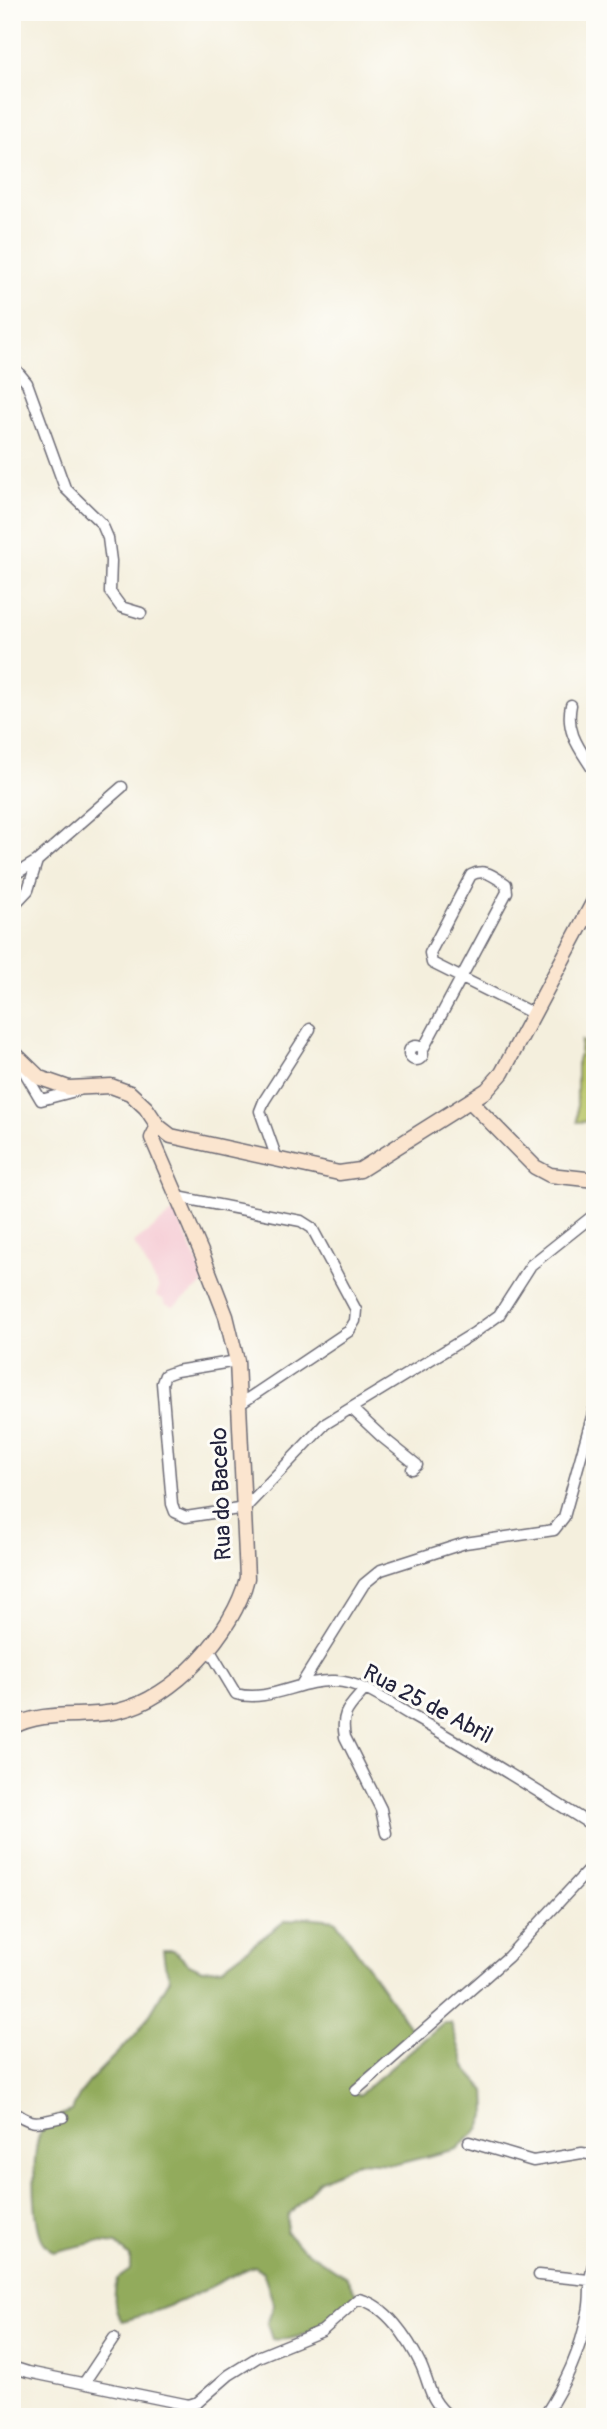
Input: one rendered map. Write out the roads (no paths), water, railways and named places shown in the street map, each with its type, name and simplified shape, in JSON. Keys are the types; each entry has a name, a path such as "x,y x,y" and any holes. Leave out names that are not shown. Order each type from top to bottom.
{"street":[{"path":"12,365 27,383 65,488 102,524 108,538 111,561 110,592 121,607 141,613"},
{"path":"570,705 567,720 576,742 595,773"},
{"path":"12,876 37,860 122,787"},
{"path":"12,907 29,890 37,860"},
{"path":"422,1051 463,978 507,891 506,884 485,871 471,875 430,953 432,963 463,978 534,1014"},
{"path":"13,1054 40,1078 69,1088 111,1086 130,1093 146,1108 158,1126 172,1136 339,1173 360,1170 487,1090 502,1073 595,899"},
{"path":"277,1159 260,1111 310,1029"},
{"path":"13,1054 41,1100 88,1087"},
{"path":"470,1101 535,1167 550,1175 595,1180"},
{"name":"Rua do Bacelo","path":"12,1727 35,1718 55,1715 116,1712 133,1707 180,1678 209,1649 237,1608 247,1577 237,1361 226,1316 152,1138 158,1126"},
{"path":"161,1161 172,1136"},
{"path":"178,1197 301,1221 312,1228 356,1310 355,1321 349,1331 240,1404"},
{"path":"237,1361 176,1371 165,1375 162,1383 172,1504 175,1512 186,1517 245,1508 325,1424 499,1315 531,1265 595,1214"},
{"path":"301,1685 364,1584 381,1570 465,1544 554,1530 564,1517 595,1406"},
{"path":"351,1408 417,1465 412,1469"},
{"name":"Rua 25 de Abril","path":"209,1649 236,1694 250,1698 275,1694 301,1685 335,1681 365,1689 453,1739 595,1827"},
{"path":"365,1689 344,1714 342,1724 345,1737 381,1809 386,1833"},
{"path":"356,2090 508,1957 595,1863"},
{"path":"12,2110 25,2121 37,2123 63,2117"},
{"path":"469,2143 533,2161 582,2152 595,2155"},
{"path":"544,2417 579,2353 589,2308 589,2280 595,2259"},
{"path":"539,2275 589,2280"},
{"path":"12,2367 188,2405 198,2402 229,2375 258,2357 322,2331 358,2299 368,2301 378,2308 398,2328 420,2363 429,2393 439,2408 450,2417"},
{"path":"84,2383 114,2338"}]}
